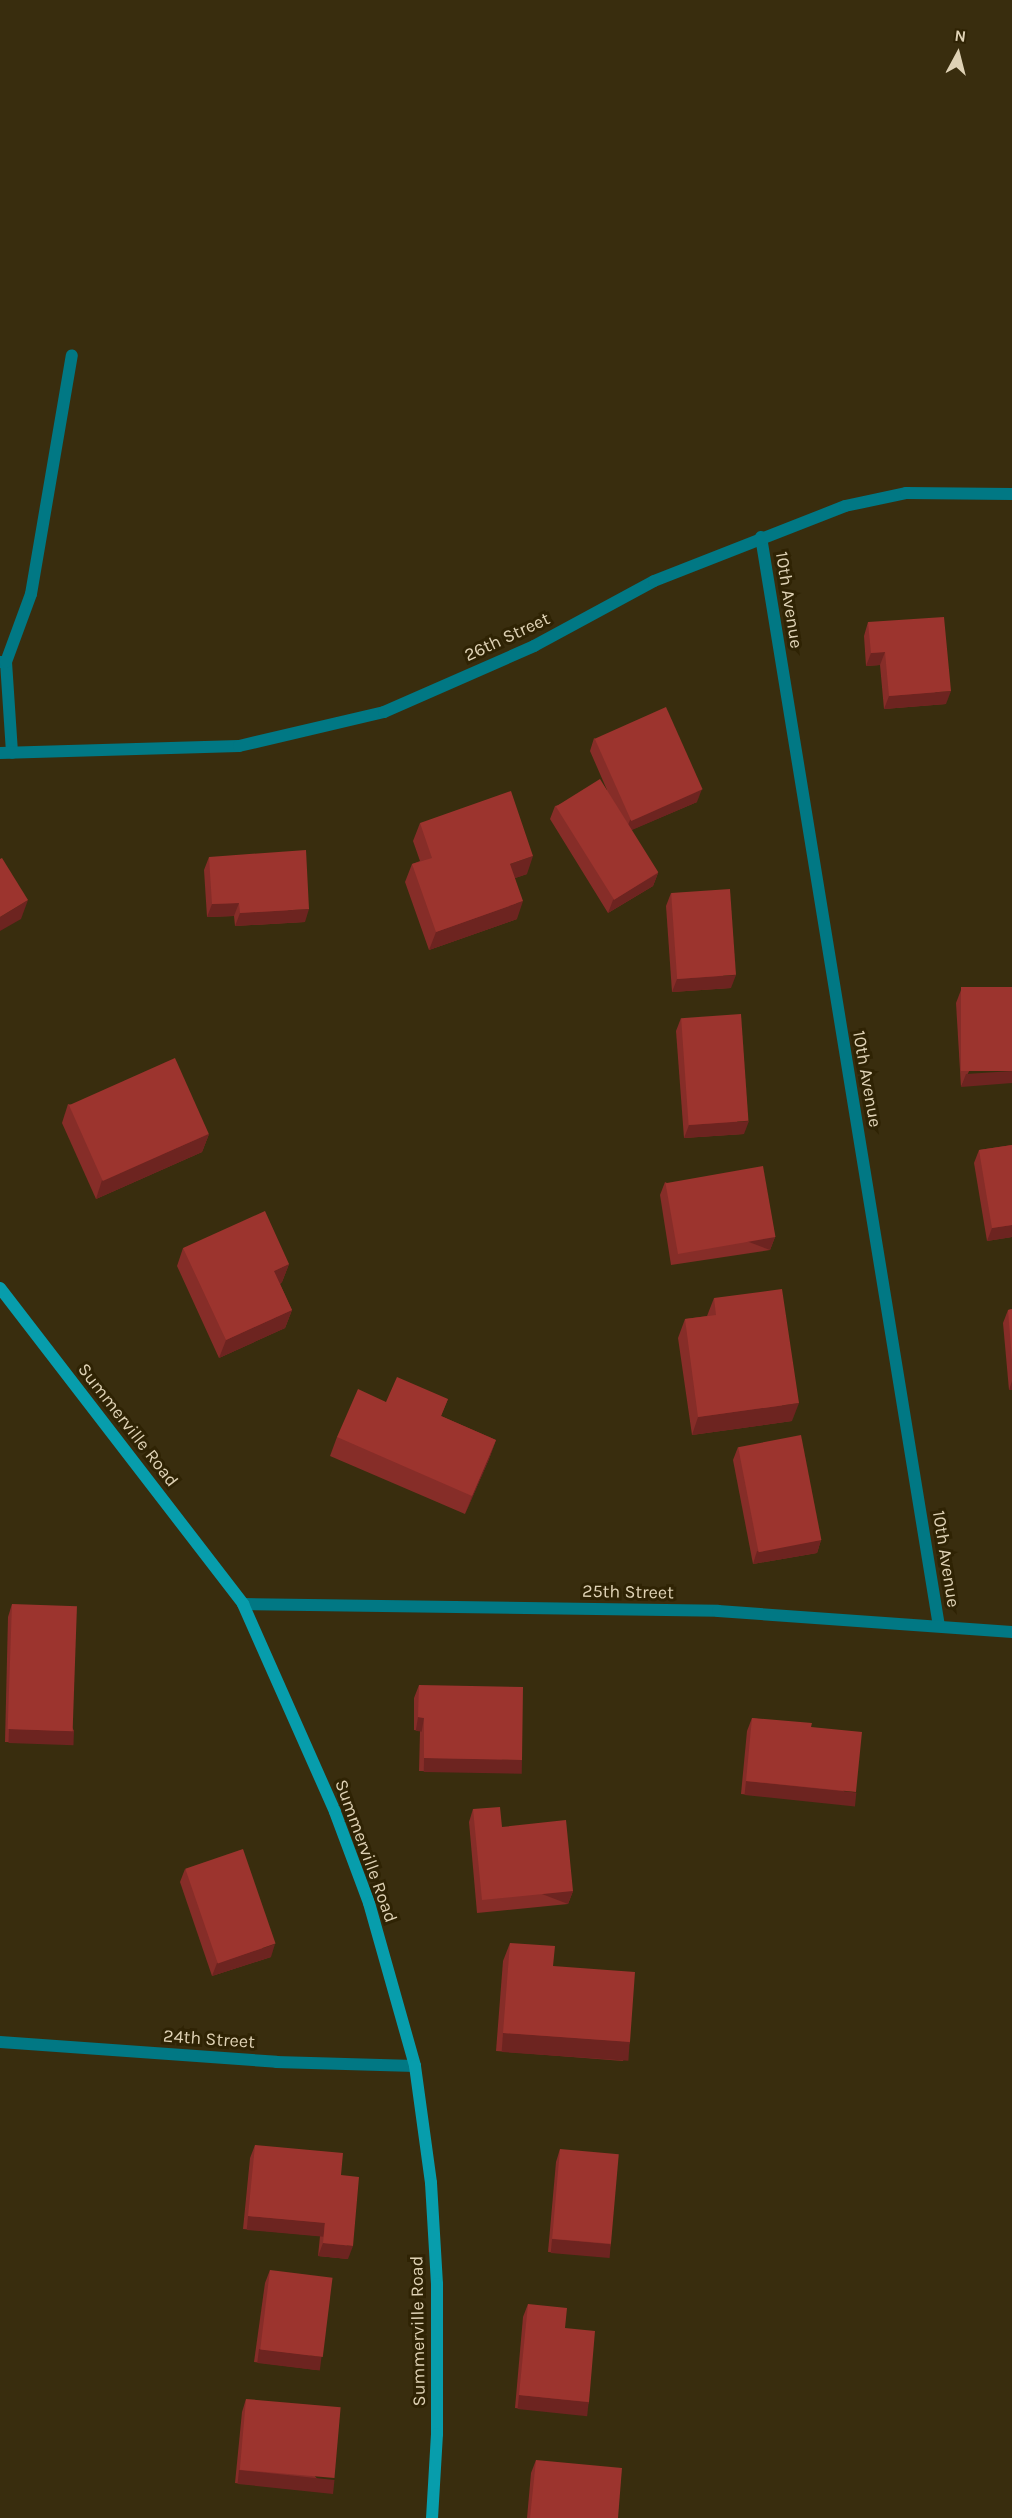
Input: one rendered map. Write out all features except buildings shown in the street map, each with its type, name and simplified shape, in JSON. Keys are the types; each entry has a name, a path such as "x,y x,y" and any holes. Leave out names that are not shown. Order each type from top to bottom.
{"main road":[{"name":"Summerville Road","path":"0,1288 243,1604 335,1812 369,1903 415,2066 431,2183 437,2284 437,2434 432,2518"}],"street":[{"path":"6,753 3,662 30,594 72,355"},
{"name":"26th Street","path":"6,753 239,746 384,712 534,646 654,581 761,537 845,506 906,493 1012,494"},
{"name":"10th Avenue","path":"761,537 939,1626"},
{"name":"25th Street","path":"243,1604 718,1611 1012,1632"},
{"name":"24th Street","path":"0,2042 276,2062 415,2066"}]}
